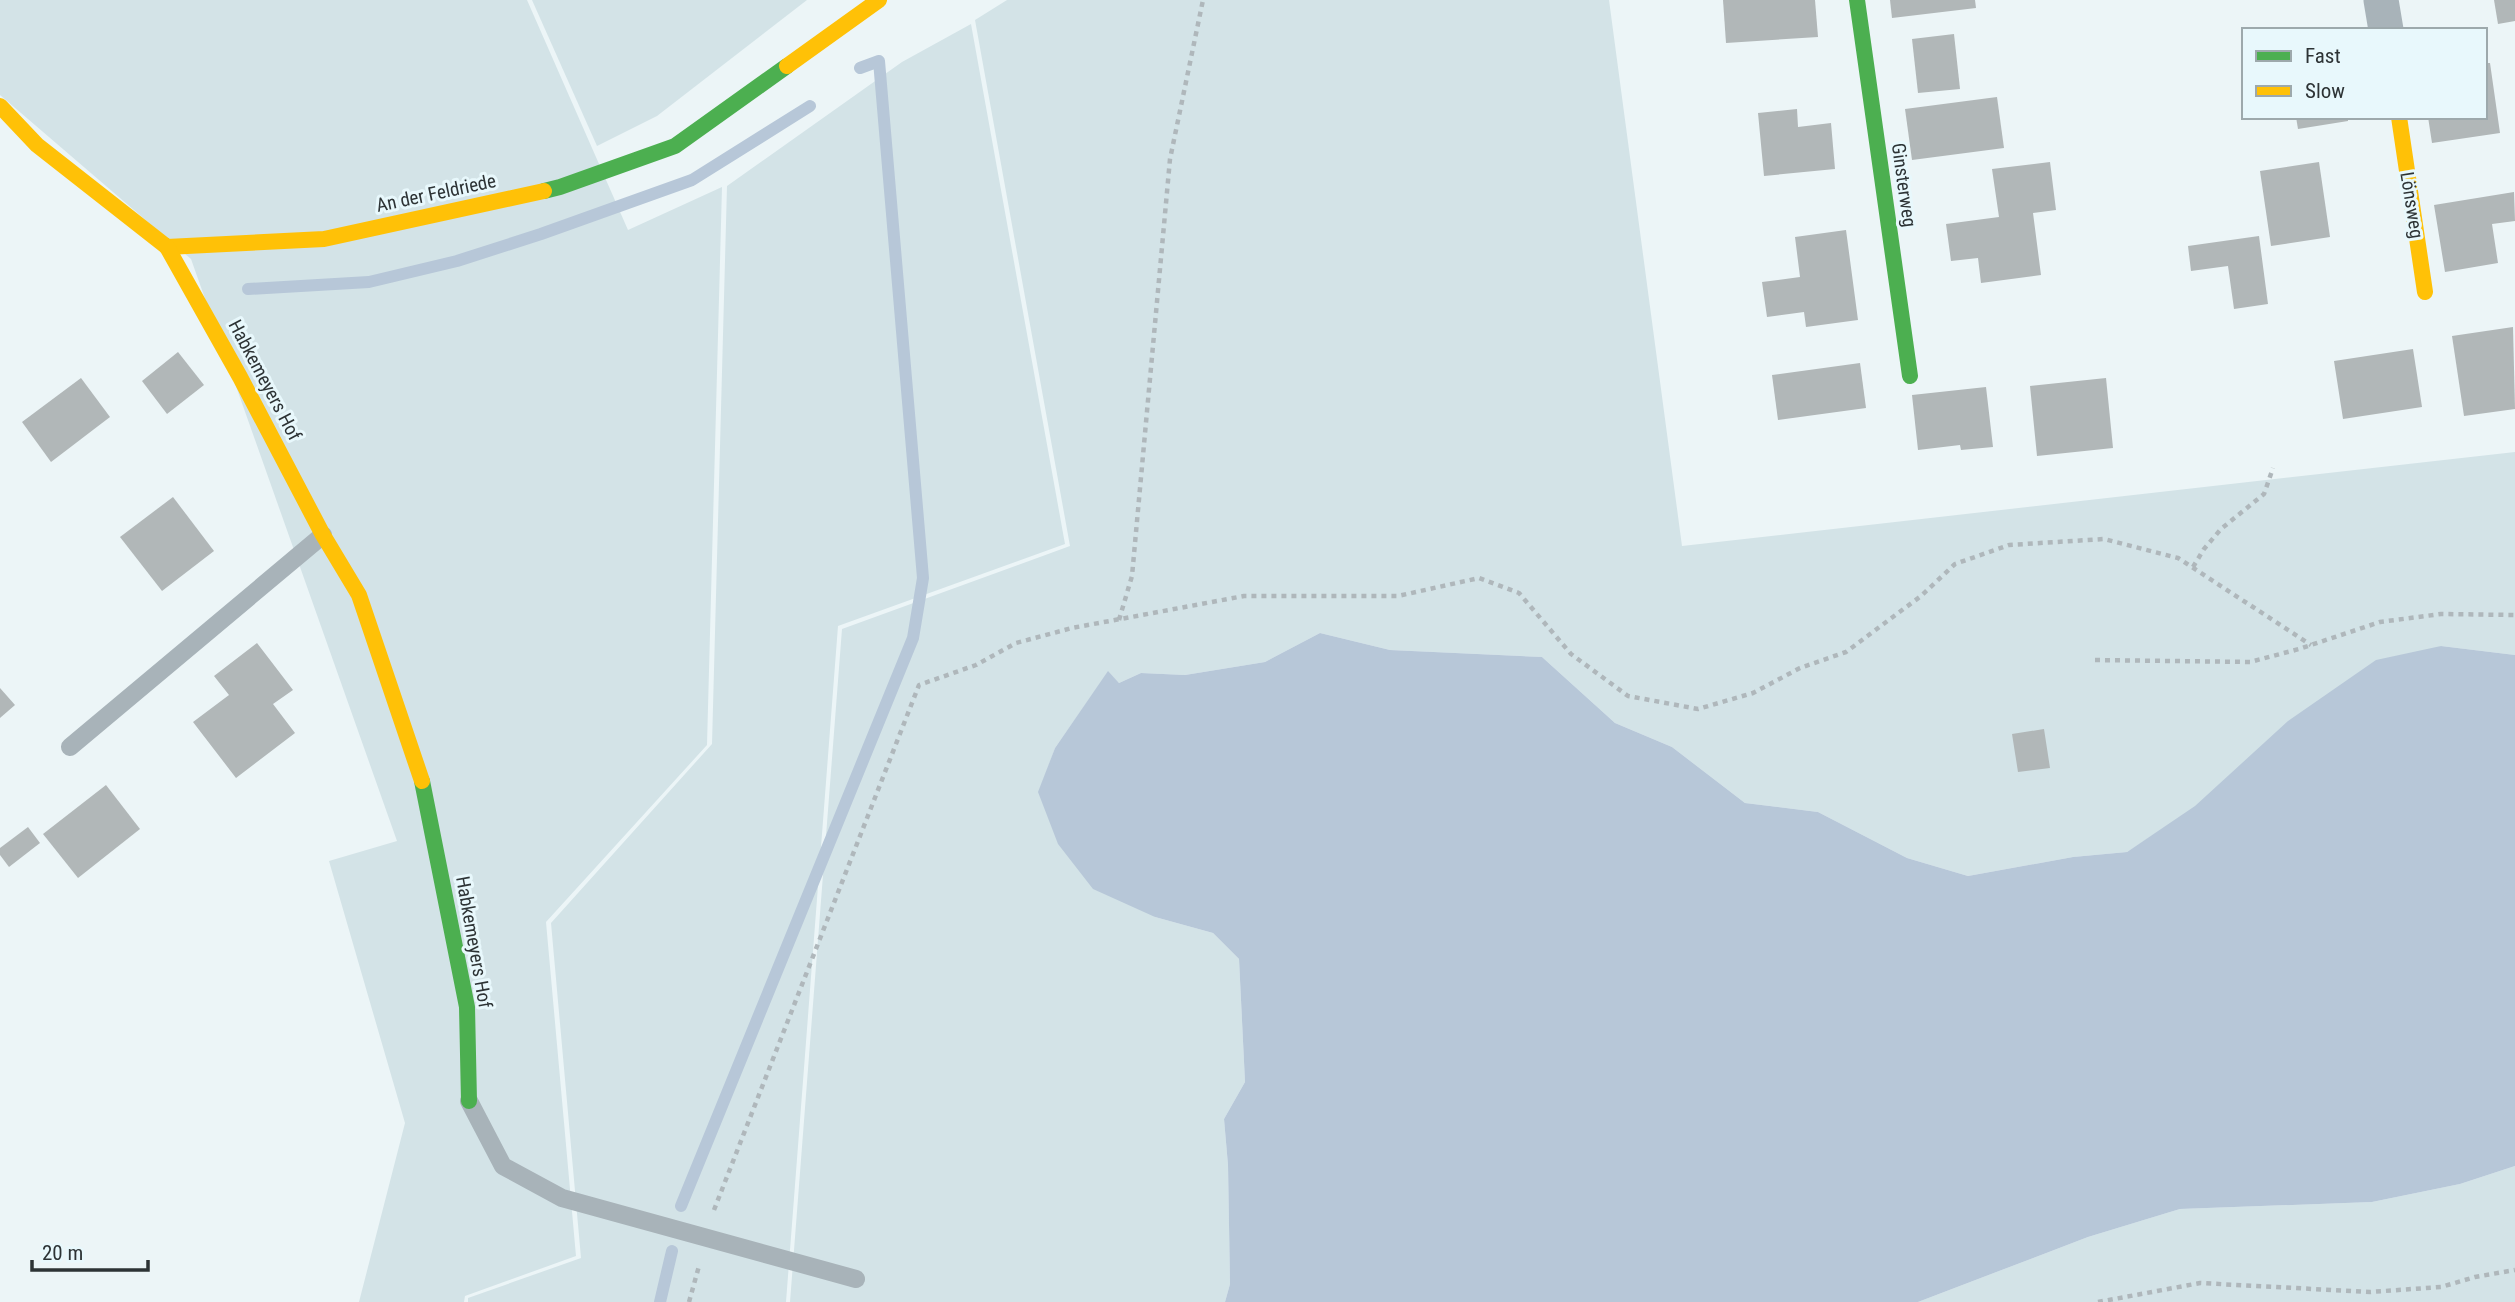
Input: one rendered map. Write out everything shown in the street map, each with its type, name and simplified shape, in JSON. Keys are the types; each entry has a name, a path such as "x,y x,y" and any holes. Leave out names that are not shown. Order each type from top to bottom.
{"street":[{"name":"An der Feldriede","path":"167,247 324,239 560,187 675,146 879,0"},
{"name":"Ginsterweg","path":"1857,0 1910,376"},
{"path":"2381,0 2386,28"},
{"path":"0,106 37,145 167,247"},
{"name":"Lönsweg","path":"2399,119 2425,292"},
{"name":"Habkemeyers Hof","path":"167,247 240,376 323,535 359,595 422,781 467,1007 469,1101"}],"lane":[{"path":"70,747 323,535"},
{"name":"Habkemeyers Hof","path":"469,1101 503,1166 562,1198 856,1279"}],"path":[{"path":"1119,620 1132,576 1170,159 1203,0"},
{"path":"2193,568 2204,549 2221,529 2264,495 2273,467"},
{"path":"689,1302 715,1208 919,685 976,664 1016,643 1072,628 1244,596 1398,596 1479,578 1519,593 1571,654 1628,696 1698,709 1753,693 1800,668 1846,652 1922,596 1955,564 2010,545 2104,539 2178,558 2312,645"},
{"path":"2095,660 2249,662 2312,645 2380,622 2441,614 2515,615"},
{"path":"2098,1302 2200,1283 2370,1292 2441,1287 2475,1277 2515,1270"}],"shaded area":[{"path":"0,0 527,0 628,230 722,187 707,745 546,922 576,1256 465,1296 464,1302 359,1302 405,1123 329,861 397,841 191,259 0,95"},
{"path":"532,0 807,0 657,116 597,146"},
{"path":"1007,0 1609,0 1682,546 2515,452 2515,655 2441,646 2127,852 2073,857 1968,876 1907,858 1818,812 1745,803 1672,747 1615,723 1542,657 1390,650 1320,633 1265,662 1185,675 1141,673 1119,683 1108,672 1055,748 1039,792 1155,917 1213,933 1239,959 1245,1082 1224,1119 1228,1165 1230,1284 1225,1302 790,1302 842,629 1070,546 975,20"},
{"path":"971,24 1065,544 838,626 786,1302 468,1302 468,1298 581,1258 551,923 712,744 727,186 902,62"},
{"path":"2515,1166 2515,1302 1918,1302 2088,1237 2180,1209 2372,1202 2460,1184"}],"water":[{"path":"1320,633 1390,650 1542,657 1615,723 1672,747 1745,803 1818,812 1907,858 1968,876 2073,857 2127,852 2195,806 2288,721 2376,660 2441,646 2515,655 2515,1166 2460,1184 2372,1202 2180,1209 2088,1237 1918,1302 1225,1302 1230,1284 1228,1165 1224,1119 1245,1082 1239,959 1213,933 1155,917 1093,889 1058,844 1038,792 1055,748 1108,671 1119,683 1141,673 1185,675 1265,662"}],"building":[{"path":"1723,0 1815,0 1818,37 1726,43"},
{"path":"1890,0 1975,0 1976,8 1892,18"},
{"path":"2494,0 2515,0 2515,21 2498,24"},
{"path":"1954,34 1960,89 1918,93 1912,39"},
{"path":"2487,63 2490,63 2500,133 2432,143 2428,119 2487,119"},
{"path":"1997,97 2004,148 1912,160 1905,109"},
{"path":"1797,109 1798,127 1831,123 1835,169 1764,176 1758,113"},
{"path":"2296,119 2348,119 2348,121 2298,129"},
{"path":"2050,162 2056,210 2033,213 2041,275 1981,283 1978,258 1951,261 1946,224 1999,217 1992,169"},
{"path":"2319,162 2330,237 2271,246 2260,171"},
{"path":"2514,192 2515,221 2492,224 2498,263 2445,272 2434,205"},
{"path":"1846,230 1858,320 1806,327 1804,312 1767,317 1762,282 1800,277 1795,237"},
{"path":"2259,236 2268,304 2234,309 2228,266 2191,271 2188,246"},
{"path":"2513,327 2515,409 2464,416 2452,336"},
{"path":"2413,349 2422,407 2343,419 2334,361"},
{"path":"178,352 204,385 167,414 142,381"},
{"path":"1860,363 1866,408 1778,420 1772,375"},
{"path":"81,378 110,417 51,462 22,422"},
{"path":"2106,378 2113,448 2037,456 2030,386"},
{"path":"1986,387 1993,447 1961,450 1960,445 1918,450 1912,395"},
{"path":"173,497 214,551 162,591 120,537"},
{"path":"257,643 293,690 273,704 295,733 236,778 193,722 229,695 214,676"},
{"path":"0,688 15,705 0,718"},
{"path":"2044,729 2050,768 2018,772 2012,734"},
{"path":"106,785 140,829 78,878 43,834"},
{"path":"28,827 40,843 9,867 0,855 0,848"}],"waterway":[{"path":"681,1206 913,638 923,578 879,61 860,68"},
{"path":"248,289 369,282 457,261 541,234 692,180 810,106"},
{"path":"660,1302 672,1251"}],"traffic: fast":[{"path":"1857,0 1910,376"},
{"path":"544,191 675,146 787,66"},
{"path":"422,781 467,1007 469,1101"}],"traffic: slow":[{"path":"787,66 879,0"},
{"path":"0,106 37,145 167,247 324,239 544,191"},
{"path":"2399,119 2425,292"},
{"path":"167,247 240,377 323,535 359,595 422,781"}]}
